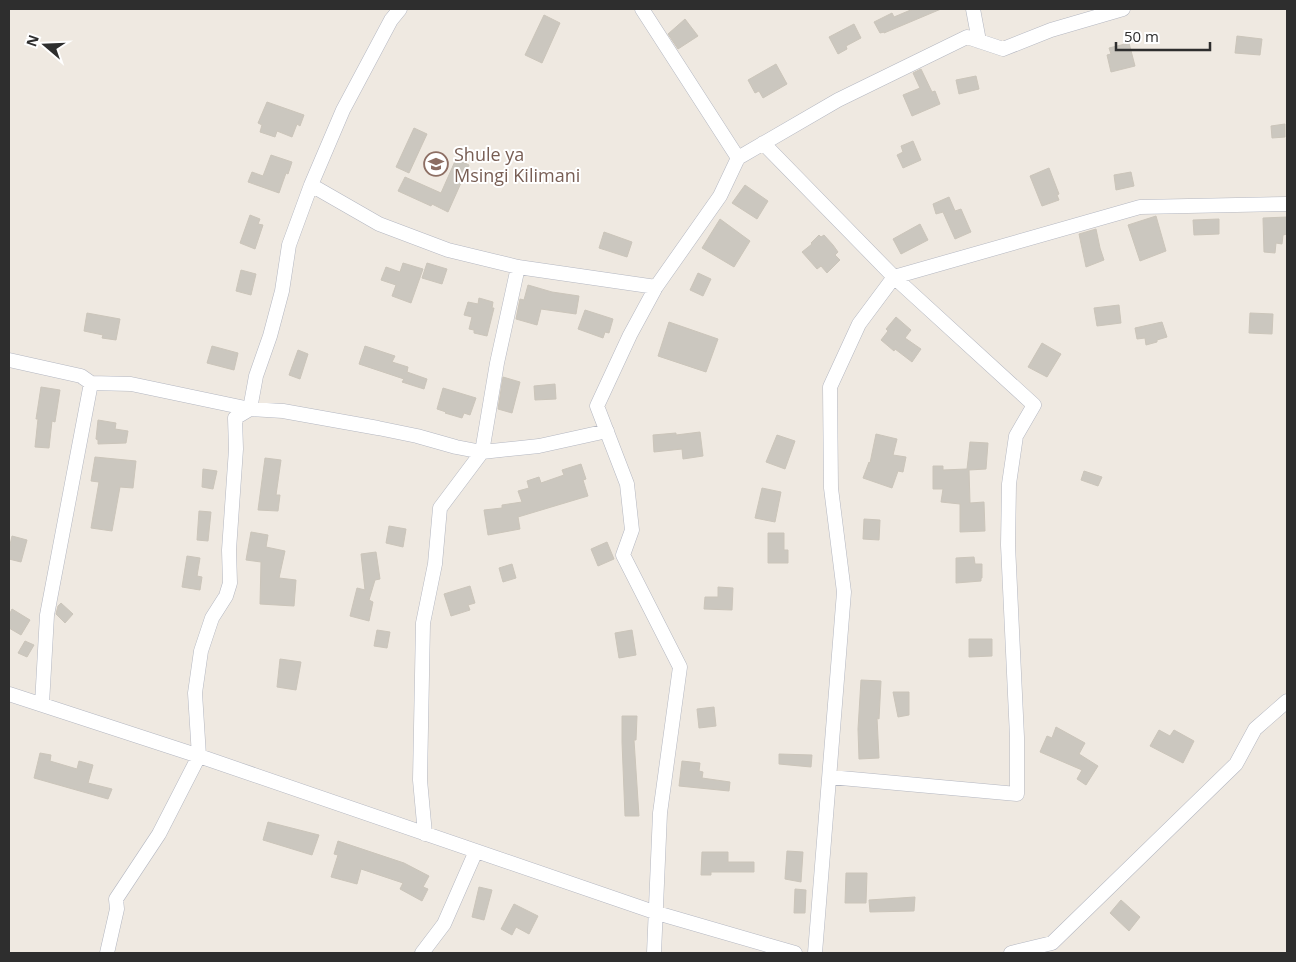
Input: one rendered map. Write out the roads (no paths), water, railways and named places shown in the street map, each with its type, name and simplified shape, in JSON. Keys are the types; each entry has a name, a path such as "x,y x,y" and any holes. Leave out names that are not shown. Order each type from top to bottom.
{"street":[{"path":"107,953 117,909 116,899 160,834 199,756 195,693 197,673 201,651 212,618 226,596 230,583 229,550 236,449 235,418 250,409 256,376 270,336 282,291 289,245 311,185 343,110 391,20 400,9"},
{"path":"643,9 738,158"},
{"path":"973,9 979,41"},
{"path":"654,953 660,813 680,667 623,556 632,530 627,484 597,406 630,335 656,287 720,196 738,158 838,100 968,37 1003,49 1051,30 1123,9"},
{"path":"763,143 894,277 1034,405 1016,436 1009,484 1008,545 1017,737 1017,794 830,776"},
{"path":"311,185 379,224 448,250 518,267 656,287"},
{"path":"815,953 844,592 831,488 830,387 859,324 894,277 1140,207 1287,204"},
{"path":"425,834 420,780 423,623 435,564 440,508 482,452 497,363 518,267"},
{"path":"9,360 81,376 92,382 131,384 250,409 283,410 418,436 482,452 539,446 607,432"},
{"path":"42,704 47,615 92,382"},
{"path":"9,694 199,756 657,913 795,953"},
{"path":"1011,953 1052,943 1236,764 1255,728 1287,701"},
{"path":"422,953 444,924 476,851"}],"place":[{"name":"Shule ya Msingi Kilimani","path":"436,164"}]}
